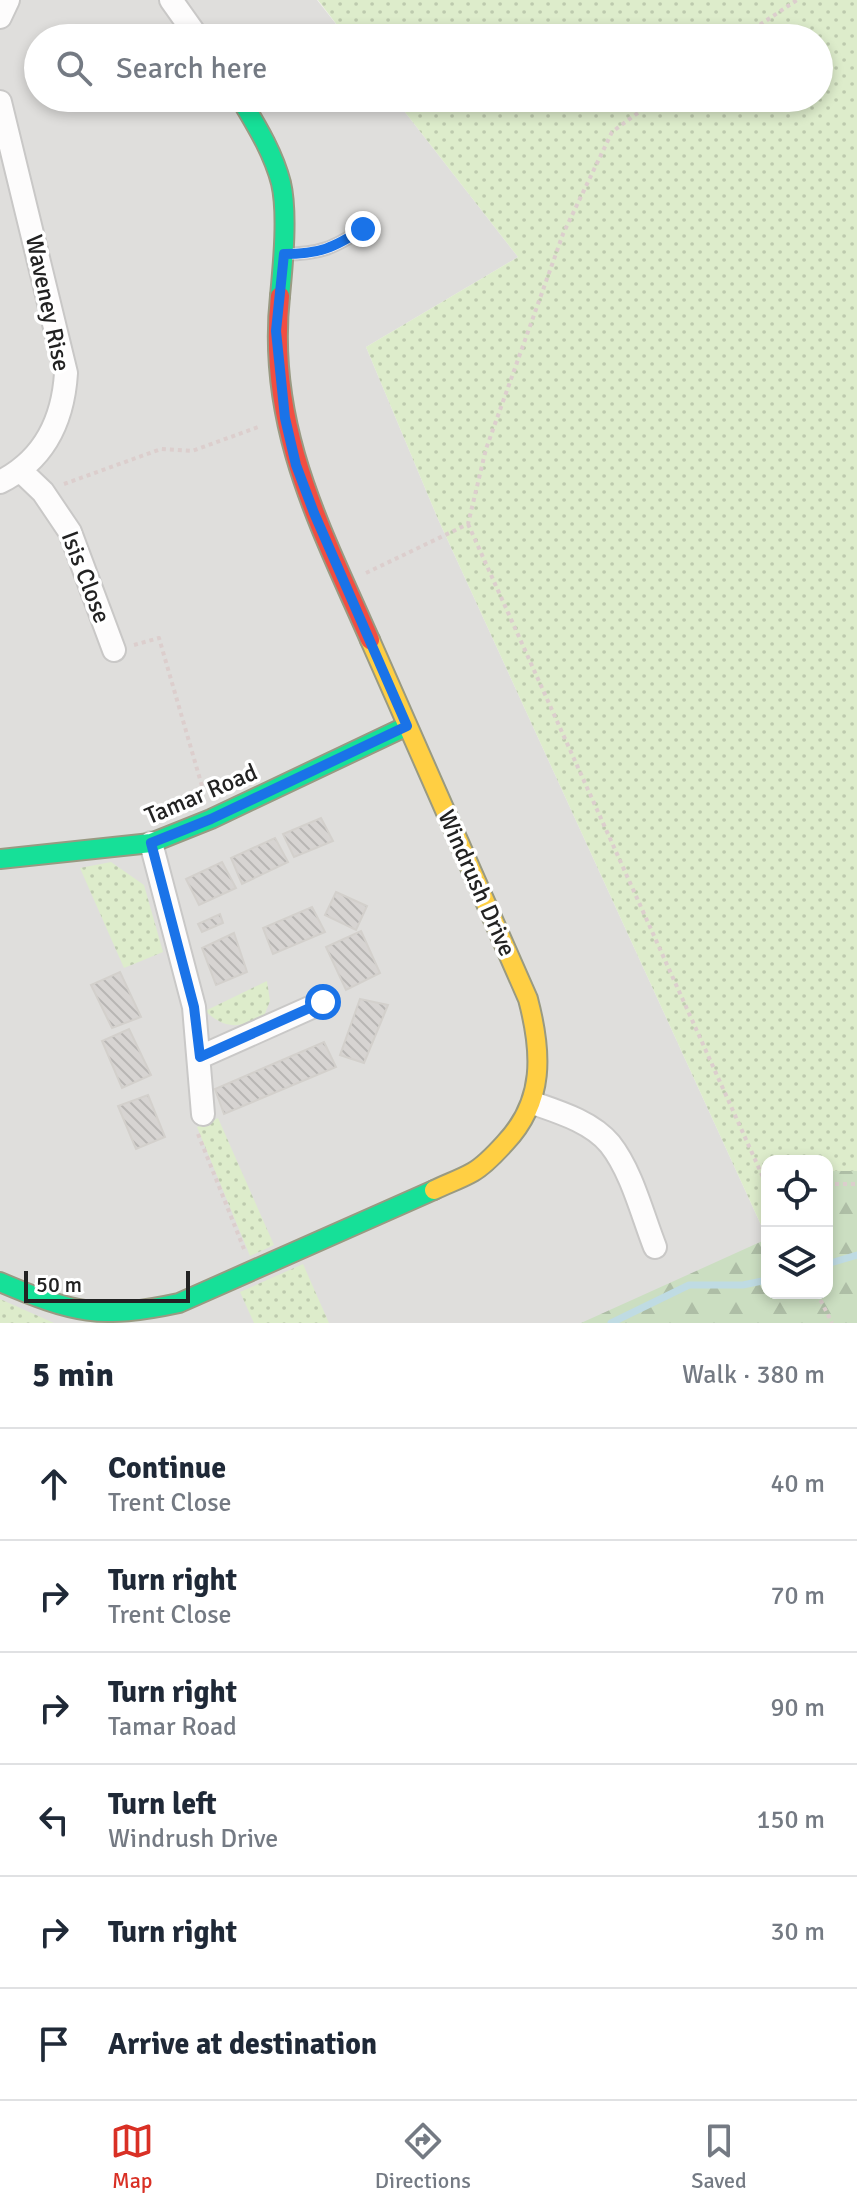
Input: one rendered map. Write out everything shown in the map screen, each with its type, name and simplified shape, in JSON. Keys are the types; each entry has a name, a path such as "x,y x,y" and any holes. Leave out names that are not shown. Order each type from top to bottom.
{"street":[{"path":"0,17 8,0"},
{"path":"171,0 188,24"},
{"name":"Waveney Rise","path":"0,102 66,373 60,415 49,437 21,471 0,482"},
{"name":"Windrush Drive","path":"0,1282 87,1317 117,1319 179,1303 473,1172 515,1134 533,1103 540,1067 538,1030 528,999 296,465 285,418 276,331 284,254 284,208 276,163 248,112"},
{"name":"Isis Close","path":"21,471 43,492 70,532 114,650"},
{"name":"Tamar Road","path":"0,859 151,843 211,819 407,726"},
{"path":"151,843 194,1007 203,1114"},
{"path":"200,1057 323,1002"},
{"path":"533,1103 587,1126 609,1143 623,1166 655,1247"}],"lane":[{"path":"284,254 313,254 333,248 363,229"}],"path":[{"path":"761,24 797,0"},
{"path":"639,112 612,132 563,234 486,449 468,524 761,1173"},
{"path":"43,492 161,449 192,451 285,418"},
{"path":"345,582 468,524"},
{"path":"114,650 159,638 211,819"},
{"path":"203,1114 193,1122 252,1270"},
{"path":"833,1184 857,1184"},
{"path":"820,1299 832,1323"}],"shaded area":[{"path":"0,0 317,0 336,24 24,24 24,112 405,112 518,257 366,347 438,519 761,1225 761,1299 772,1299 790,1323 0,1323"}],"green space":[{"path":"318,0 857,0 857,1176 833,1174 833,1155 761,1155 761,1225 438,519 366,347 518,257 405,112 833,112 833,24 336,24"},
{"path":"111,862 144,885 163,952 124,968 80,868"},
{"path":"267,981 270,1001 264,1016 233,1025 205,1011"},
{"path":"218,1118 274,1245 250,1256 197,1127"},
{"path":"833,1171 857,1171 857,1323 581,1323 761,1242 761,1299 833,1299"},
{"path":"303,1264 329,1323 254,1323 240,1292"},
{"path":"0,1299 54,1323 0,1323"}],"building":[{"path":"321,818 333,841 294,857 283,834"},
{"path":"275,838 288,862 242,884 231,858"},
{"path":"222,862 236,888 199,905 186,879"},
{"path":"336,892 367,906 356,930 325,915"},
{"path":"312,907 325,932 273,954 263,928"},
{"path":"220,914 223,923 202,932 198,924"},
{"path":"361,931 380,973 346,990 326,947"},
{"path":"234,933 247,972 216,985 202,948"},
{"path":"120,972 141,1017 112,1028 91,985"},
{"path":"360,999 388,1005 364,1063 340,1055"},
{"path":"129,1029 151,1075 122,1088 102,1041"},
{"path":"324,1042 336,1067 224,1114 215,1089"},
{"path":"148,1095 165,1137 136,1149 118,1106"}],"waterway":[{"path":"833,1262 857,1255"},
{"path":"611,1323 689,1285 743,1285 761,1281"}],"traffic: fast":[{"path":"248,112 269,150 281,183 285,224 280,296"},
{"path":"0,859 151,843 211,819 407,726"},
{"path":"0,1282 48,1301 87,1310 128,1311 179,1303 434,1190"}],"traffic: slow":[{"path":"370,640 528,999 536,1038 534,1093 518,1127 482,1166 434,1190"}],"traffic: jam":[{"path":"280,296 278,343 281,389 289,432 316,515 370,640"}],"route":[{"path":"323,1002 200,1057 194,1007 151,843 211,819 407,726 296,465 279,374 276,331 284,254 313,254 333,248 363,229"}]}
